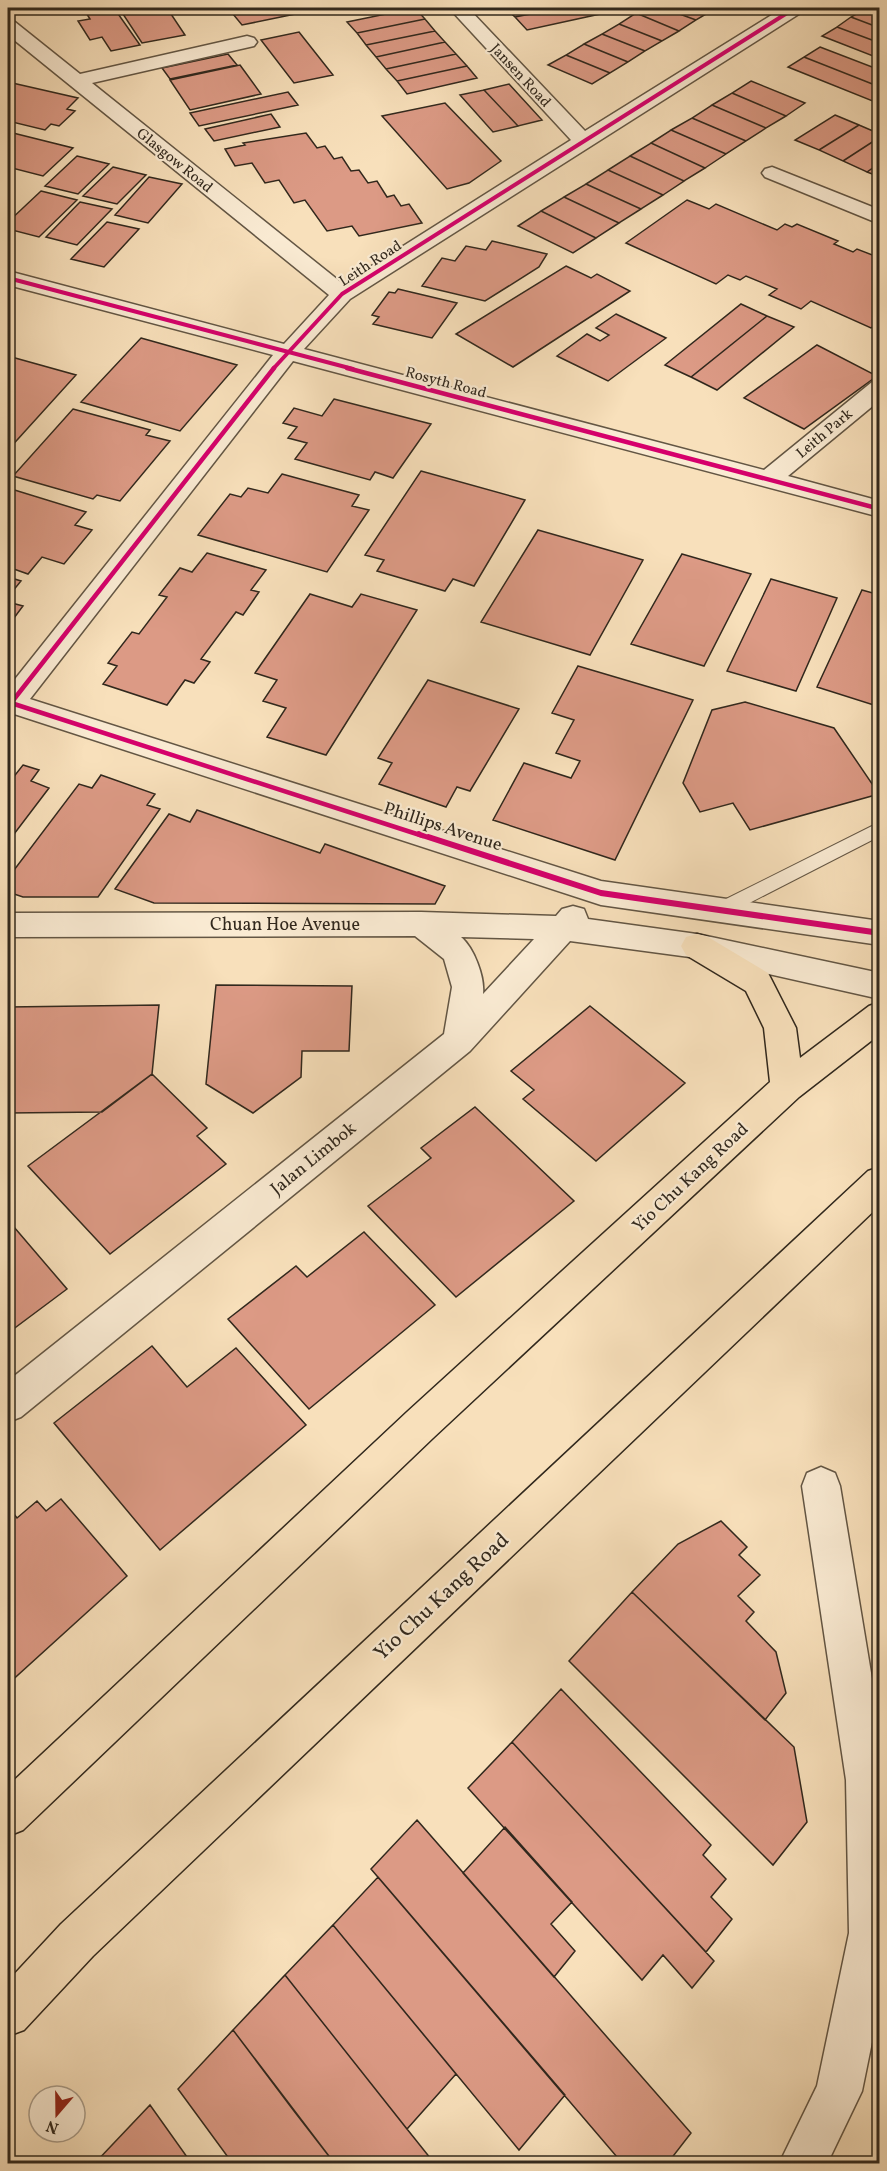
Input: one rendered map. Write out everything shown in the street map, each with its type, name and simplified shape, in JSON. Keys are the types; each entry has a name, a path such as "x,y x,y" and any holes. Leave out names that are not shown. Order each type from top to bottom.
{"main road":[{"path":"698,945 757,982 780,1029 787,1087"},
{"name":"Yio Chu Kang Road","path":"8,1815 420,1425 787,1087 879,1015"},
{"name":"Yio Chu Kang Road","path":"8,2014 77,1940 879,1182"}],"street":[{"name":"Jansen Road","path":"458,8 584,142"},
{"name":"Leith Road","path":"9,702 288,352 342,294 795,8"},
{"name":"Glasgow Road","path":"8,26 342,294"},
{"path":"76,81 247,42"},
{"path":"772,173 879,218"},
{"name":"Rosyth Road","path":"8,278 879,509"},
{"name":"Leith Park","path":"768,480 879,387"},
{"name":"Phillips Avenue","path":"9,702 601,893 879,933"},
{"name":"Jalan Limbok","path":"8,1404 459,1041 563,928 601,893"},
{"path":"421,924 457,952 468,987 459,1041"},
{"name":"Chuan Hoe Avenue","path":"8,925 421,924 563,928"},
{"path":"563,928 698,945 879,986"},
{"path":"802,2163 840,2091 871,1933 867,1780 821,1486"}],"lane":[{"path":"718,911 879,828"}],"building":[{"path":"83,8 114,8 140,45 111,51 102,37 90,40 78,21 90,19"},
{"path":"119,8 167,8 185,35 142,43"},
{"path":"228,8 301,8 305,12 242,25"},
{"path":"415,8 425,19 357,33 347,22"},
{"path":"505,8 561,8 515,17"},
{"path":"561,8 593,8 600,14 527,30 515,17"},
{"path":"646,8 663,8 696,20 679,31 636,13"},
{"path":"663,8 705,8 713,10 696,20"},
{"path":"865,9 880,14 880,28 851,17"},
{"path":"636,13 679,31 662,41 619,24"},
{"path":"851,17 880,28 880,43 837,27"},
{"path":"425,19 435,31 366,45 357,33"},
{"path":"619,24 662,41 645,51 602,34"},
{"path":"837,27 880,43 880,52 873,56 822,36"},
{"path":"435,31 445,42 376,57 366,45"},
{"path":"299,32 333,75 294,83 261,40"},
{"path":"602,34 645,51 628,62 584,44"},
{"path":"445,42 456,54 386,69 376,57"},
{"path":"584,44 628,62 610,73 566,55"},
{"path":"820,47 880,70 880,87 804,57"},
{"path":"228,54 237,65 170,79 162,68"},
{"path":"456,54 467,66 397,81 386,69"},
{"path":"566,55 610,73 592,84 548,65"},
{"path":"804,57 880,87 880,104 788,67"},
{"path":"240,65 261,94 190,110 170,80"},
{"path":"467,66 477,78 407,94 397,81"},
{"path":"751,81 805,103 786,116 732,93"},
{"path":"8,82 78,98 67,109 75,111 59,126 51,124 45,130 8,121"},
{"path":"509,84 542,120 518,126 484,90"},
{"path":"484,90 518,126 493,132 460,95"},
{"path":"288,92 298,105 199,126 190,113"},
{"path":"732,93 786,116 766,128 712,105"},
{"path":"445,103 501,161 469,183 447,189 382,116"},
{"path":"712,105 766,128 746,141 692,118"},
{"path":"271,114 280,127 214,141 205,129"},
{"path":"835,115 859,125 819,150 795,140"},
{"path":"692,118 746,141 726,154 671,130"},
{"path":"859,125 880,134 880,137 843,161 819,150"},
{"path":"671,130 726,154 705,168 651,143"},
{"path":"9,132 73,148 43,176 8,167"},
{"path":"306,133 317,148 325,146 334,159 342,157 351,171 359,170 368,183 377,181 387,197 394,195 401,206 409,204 422,223 359,236 352,226 327,231 305,200 294,203 279,180 265,183 252,163 235,166 225,149 245,145 243,143"},
{"path":"880,137 880,163 867,172 843,161"},
{"path":"651,143 705,168 684,181 630,156"},
{"path":"77,156 109,164 78,194 45,186"},
{"path":"630,156 684,181 663,195 608,170"},
{"path":"880,163 880,177 867,172"},
{"path":"113,167 146,175 117,204 83,196"},
{"path":"608,170 663,195 641,209 586,184"},
{"path":"149,177 182,184 148,223 115,215"},
{"path":"586,184 641,209 619,223 564,197"},
{"path":"41,191 77,200 39,237 8,229 8,222"},
{"path":"564,197 619,223 596,238 541,211"},
{"path":"687,200 709,209 716,204 777,230 785,224 792,227 797,224 838,241 834,244 853,252 857,249 880,258 880,323 871,328 811,301 801,309 769,295 777,289 746,276 740,280 728,275 716,284 626,243"},
{"path":"80,202 112,209 77,245 46,237"},
{"path":"541,211 596,238 573,253 518,226"},
{"path":"107,222 139,229 104,267 71,259"},
{"path":"492,241 547,254 539,267 485,301 422,286 442,258 455,261 466,246 486,250"},
{"path":"566,266 591,278 597,274 630,291 513,367 456,334"},
{"path":"398,289 457,303 432,338 373,324 379,317 372,315 389,292 395,293"},
{"path":"741,304 767,316 691,377 665,365"},
{"path":"616,314 666,338 608,381 557,356 587,334 600,341 609,335 596,328"},
{"path":"767,316 794,327 717,390 691,377"},
{"path":"141,338 237,365 180,431 81,402"},
{"path":"817,345 877,376 804,429 744,398"},
{"path":"8,356 76,375 8,450"},
{"path":"334,399 431,424 393,478 375,472 370,480 295,459 307,443 288,438 297,427 283,423 294,408 322,416"},
{"path":"73,409 150,430 146,435 170,441 120,501 97,495 93,499 13,476"},
{"path":"421,471 525,500 474,586 453,579 445,591 377,571 384,560 365,555"},
{"path":"282,474 359,495 352,506 369,510 327,572 198,535 230,494 241,497 248,488 268,493"},
{"path":"8,488 86,512 75,525 92,530 64,564 42,557 28,574 8,567"},
{"path":"538,530 643,560 590,655 481,622"},
{"path":"207,553 266,570 251,590 259,592 243,615 236,612 201,659 210,662 194,683 185,680 167,705 103,684 117,666 108,663 132,632 139,634 167,597 159,595 180,568 192,572"},
{"path":"682,554 751,574 704,666 631,644"},
{"path":"8,577 21,581 8,597"},
{"path":"771,579 837,598 796,691 727,671"},
{"path":"862,590 880,595 880,707 817,687"},
{"path":"310,594 352,607 361,594 417,610 326,755 267,737 286,708 263,701 277,680 255,673"},
{"path":"8,602 23,606 8,626"},
{"path":"578,666 693,700 615,860 493,820 524,763 571,778 580,761 556,753 574,720 552,713"},
{"path":"428,680 519,709 470,791 457,787 446,807 379,784 392,763 378,758"},
{"path":"745,702 834,728 879,794 750,830 733,803 700,812 683,783 712,710"},
{"path":"23,765 39,770 31,781 49,788 8,842 8,784"},
{"path":"101,775 155,794 147,805 160,809 98,897 23,897 8,892 8,878 79,784 92,788"},
{"path":"197,810 320,853 325,844 445,886 435,904 154,903 115,889 169,814 190,822"},
{"path":"216,985 352,986 349,1051 302,1051 301,1077 253,1113 206,1084"},
{"path":"159,1005 152,1074 102,1112 8,1113 8,1007"},
{"path":"590,1006 685,1083 596,1161 523,1099 534,1090 511,1071"},
{"path":"152,1074 207,1128 197,1136 226,1164 110,1254 28,1166"},
{"path":"475,1107 574,1201 456,1297 368,1206 431,1158 421,1148"},
{"path":"8,1220 67,1289 8,1333"},
{"path":"364,1232 435,1305 309,1409 228,1319 296,1266 307,1277"},
{"path":"152,1346 187,1387 236,1348 306,1425 160,1550 54,1423"},
{"path":"61,1499 127,1576 8,1684 8,1506 17,1518 37,1501 46,1511"},
{"path":"721,1521 747,1547 739,1555 760,1575 738,1596 754,1612 746,1621 776,1652 786,1693 765,1720 632,1592 678,1544"},
{"path":"632,1592 794,1747 807,1822 773,1865 569,1661"},
{"path":"561,1689 711,1845 703,1855 726,1879 711,1897 732,1919 706,1952 512,1742"},
{"path":"512,1742 714,1961 692,1988 663,1955 642,1980 468,1788"},
{"path":"417,1820 691,2133 667,2164 623,2164 371,1869"},
{"path":"505,1827 572,1902 551,1924 575,1951 554,1977 463,1873"},
{"path":"378,1877 565,2095 519,2150 333,1925"},
{"path":"333,1925 456,2074 407,2129 285,1975"},
{"path":"285,1975 435,2164 335,2164 233,2030"},
{"path":"233,2030 335,2164 233,2164 178,2089"},
{"path":"150,2105 192,2164 94,2164"}],"cycle path":[{"path":"11,703 275,367 342,294 795,8"},
{"path":"8,278 880,509"},
{"path":"8,702 601,893 880,933"}]}
